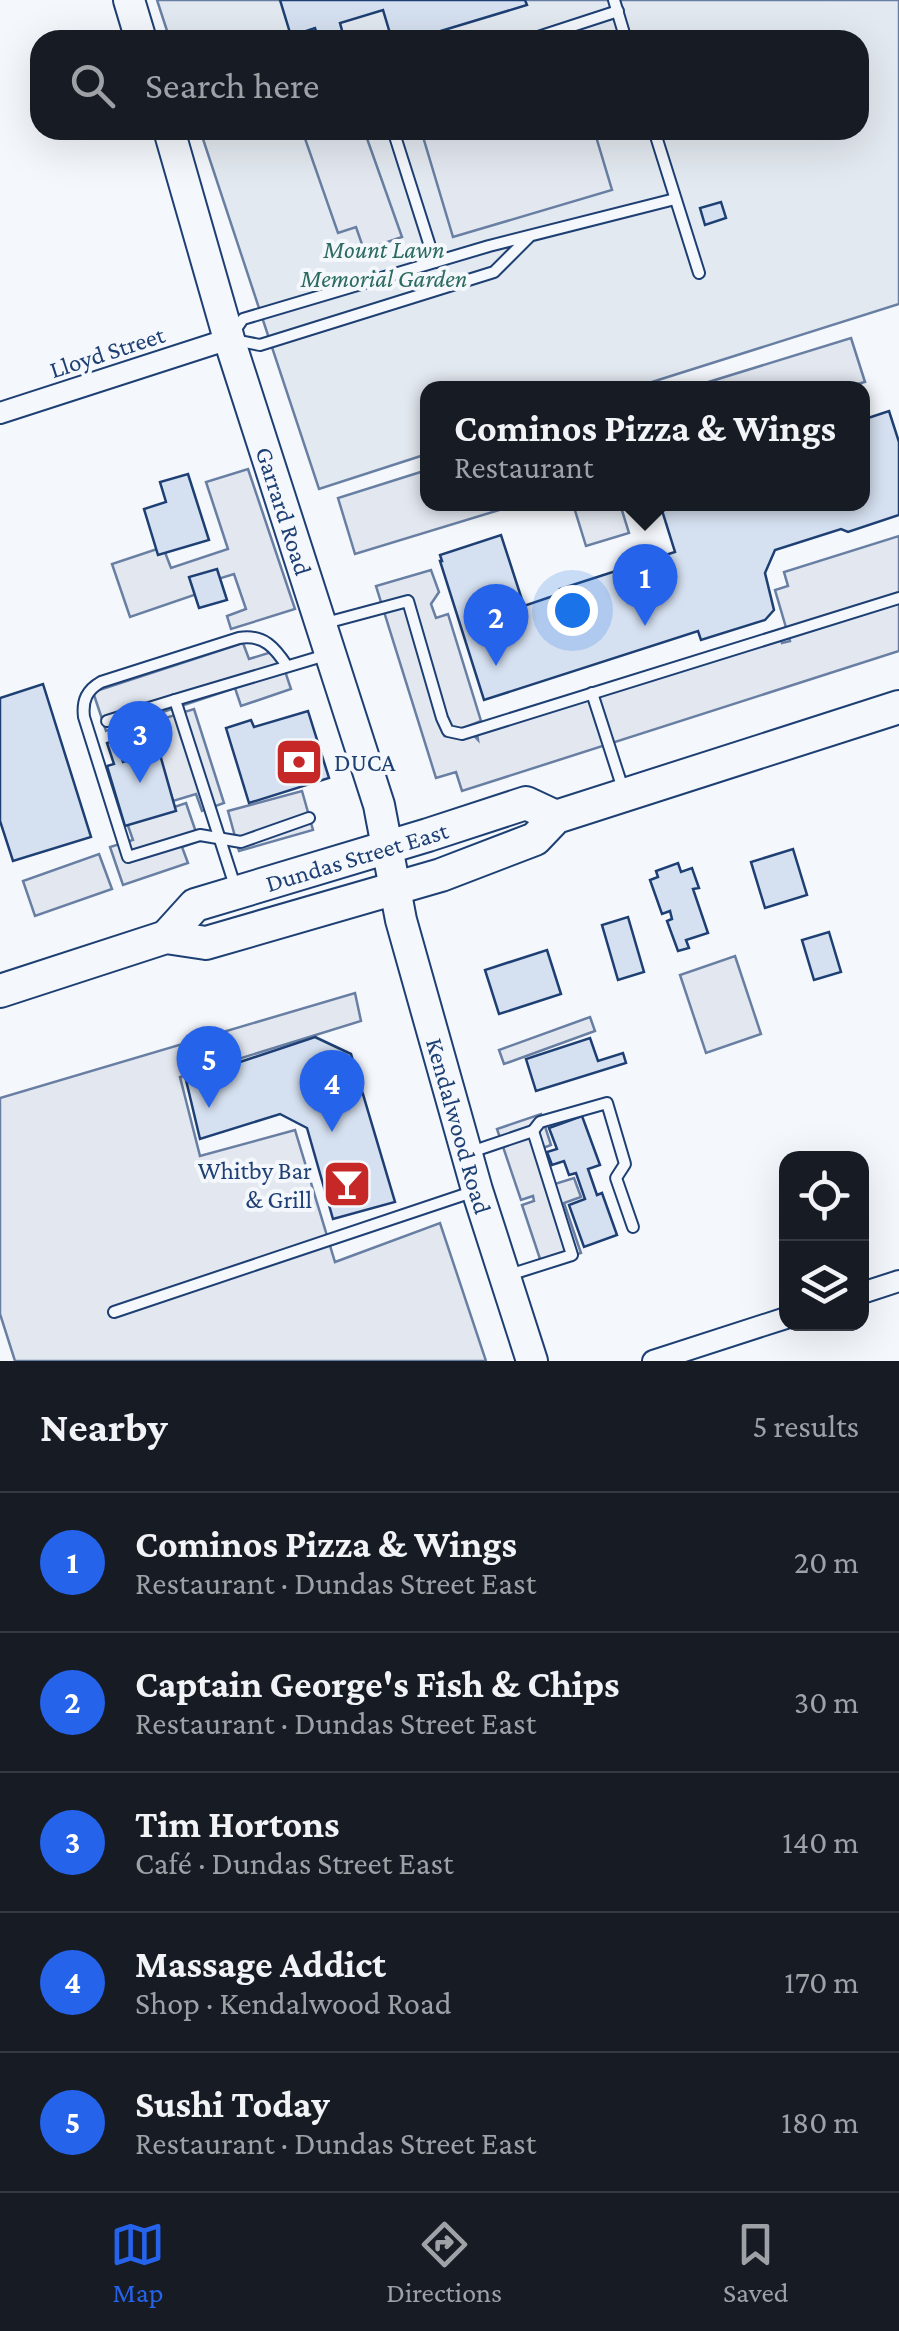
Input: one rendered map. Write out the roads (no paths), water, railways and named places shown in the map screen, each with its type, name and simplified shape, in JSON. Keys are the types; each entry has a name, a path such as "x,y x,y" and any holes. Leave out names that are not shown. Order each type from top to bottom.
{"main road":[{"name":"Dundas Street East","path":"0,991 166,938 206,943 440,875 535,839 556,817 899,707"},
{"name":"Dundas Street East","path":"166,938 195,904 526,803 556,817"}],"street":[{"path":"129,0 138,30"},
{"name":"Garrard Road","path":"173,140 229,339 378,805 394,889"},
{"name":"Lloyd Street","path":"0,412 229,339"},
{"name":"Kendalwood Road","path":"394,889 477,1190 532,1361"},
{"path":"869,1291 899,1281"},
{"path":"653,1361 779,1320"}],"lane":[{"path":"554,30 616,5 623,30"},
{"path":"396,140 434,262"},
{"path":"657,140 698,273"},
{"path":"530,236 494,272 260,345 229,339 243,320 434,262 530,236 675,199"},
{"path":"107,722 288,666 326,639 408,601 442,718 448,730 462,734 899,598"},
{"path":"288,666 264,639 250,636 102,682 92,688 83,706 84,716 128,856 200,835 241,842 309,818"},
{"path":"592,693 624,794"},
{"path":"175,700 237,892"},
{"path":"467,1153 534,1131 540,1122 606,1103 626,1164 616,1178 633,1227"},
{"path":"504,1276 572,1255 534,1131"},
{"path":"114,1312 477,1190"}],"place":[{"name":"Cominos Pizza & Wings","path":"645,626"},
{"name":"Captain George's Fish & Chips","path":"496,666"},
{"name":"DUCA","path":"299,762"},
{"name":"Tim Hortons","path":"140,783"},
{"name":"Sushi Today","path":"209,1108"},
{"name":"Massage Addict","path":"332,1132"},
{"name":"Whitby Bar & Grill","path":"347,1184"}],"park label":[{"name":"Mount Lawn Memorial Garden","path":"384,264"}]}
